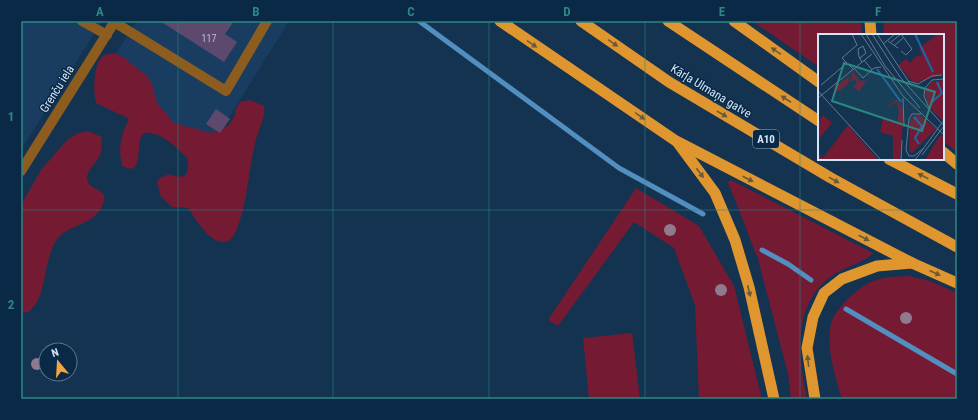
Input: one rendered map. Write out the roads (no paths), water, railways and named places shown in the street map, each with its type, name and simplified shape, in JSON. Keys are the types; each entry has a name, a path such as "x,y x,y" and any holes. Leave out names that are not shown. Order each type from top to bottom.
{"highway":[{"path":"500,21 676,141 912,263 957,283"},
{"name":"Kārļa Ulmaņa gatve","path":"581,21 669,82 831,178 957,247"},
{"path":"668,21 818,120"},
{"path":"734,21 818,81"},
{"path":"870,21 872,34"},
{"path":"676,141 715,193 735,240 748,287 774,399"},
{"path":"944,153 957,166"},
{"path":"891,160 957,194"},
{"path":"944,160 957,166"},
{"path":"815,399 807,348 813,317 824,293 842,279 877,266 912,263"}],"street":[{"path":"82,21 106,35"},
{"path":"114,22 226,91 267,21"},
{"name":"Grenču iela","path":"21,171 114,22"}],"waterway":[{"path":"419,21 619,168 703,214"},
{"path":"762,250 788,264 811,280"},
{"path":"846,309 957,374"}]}
